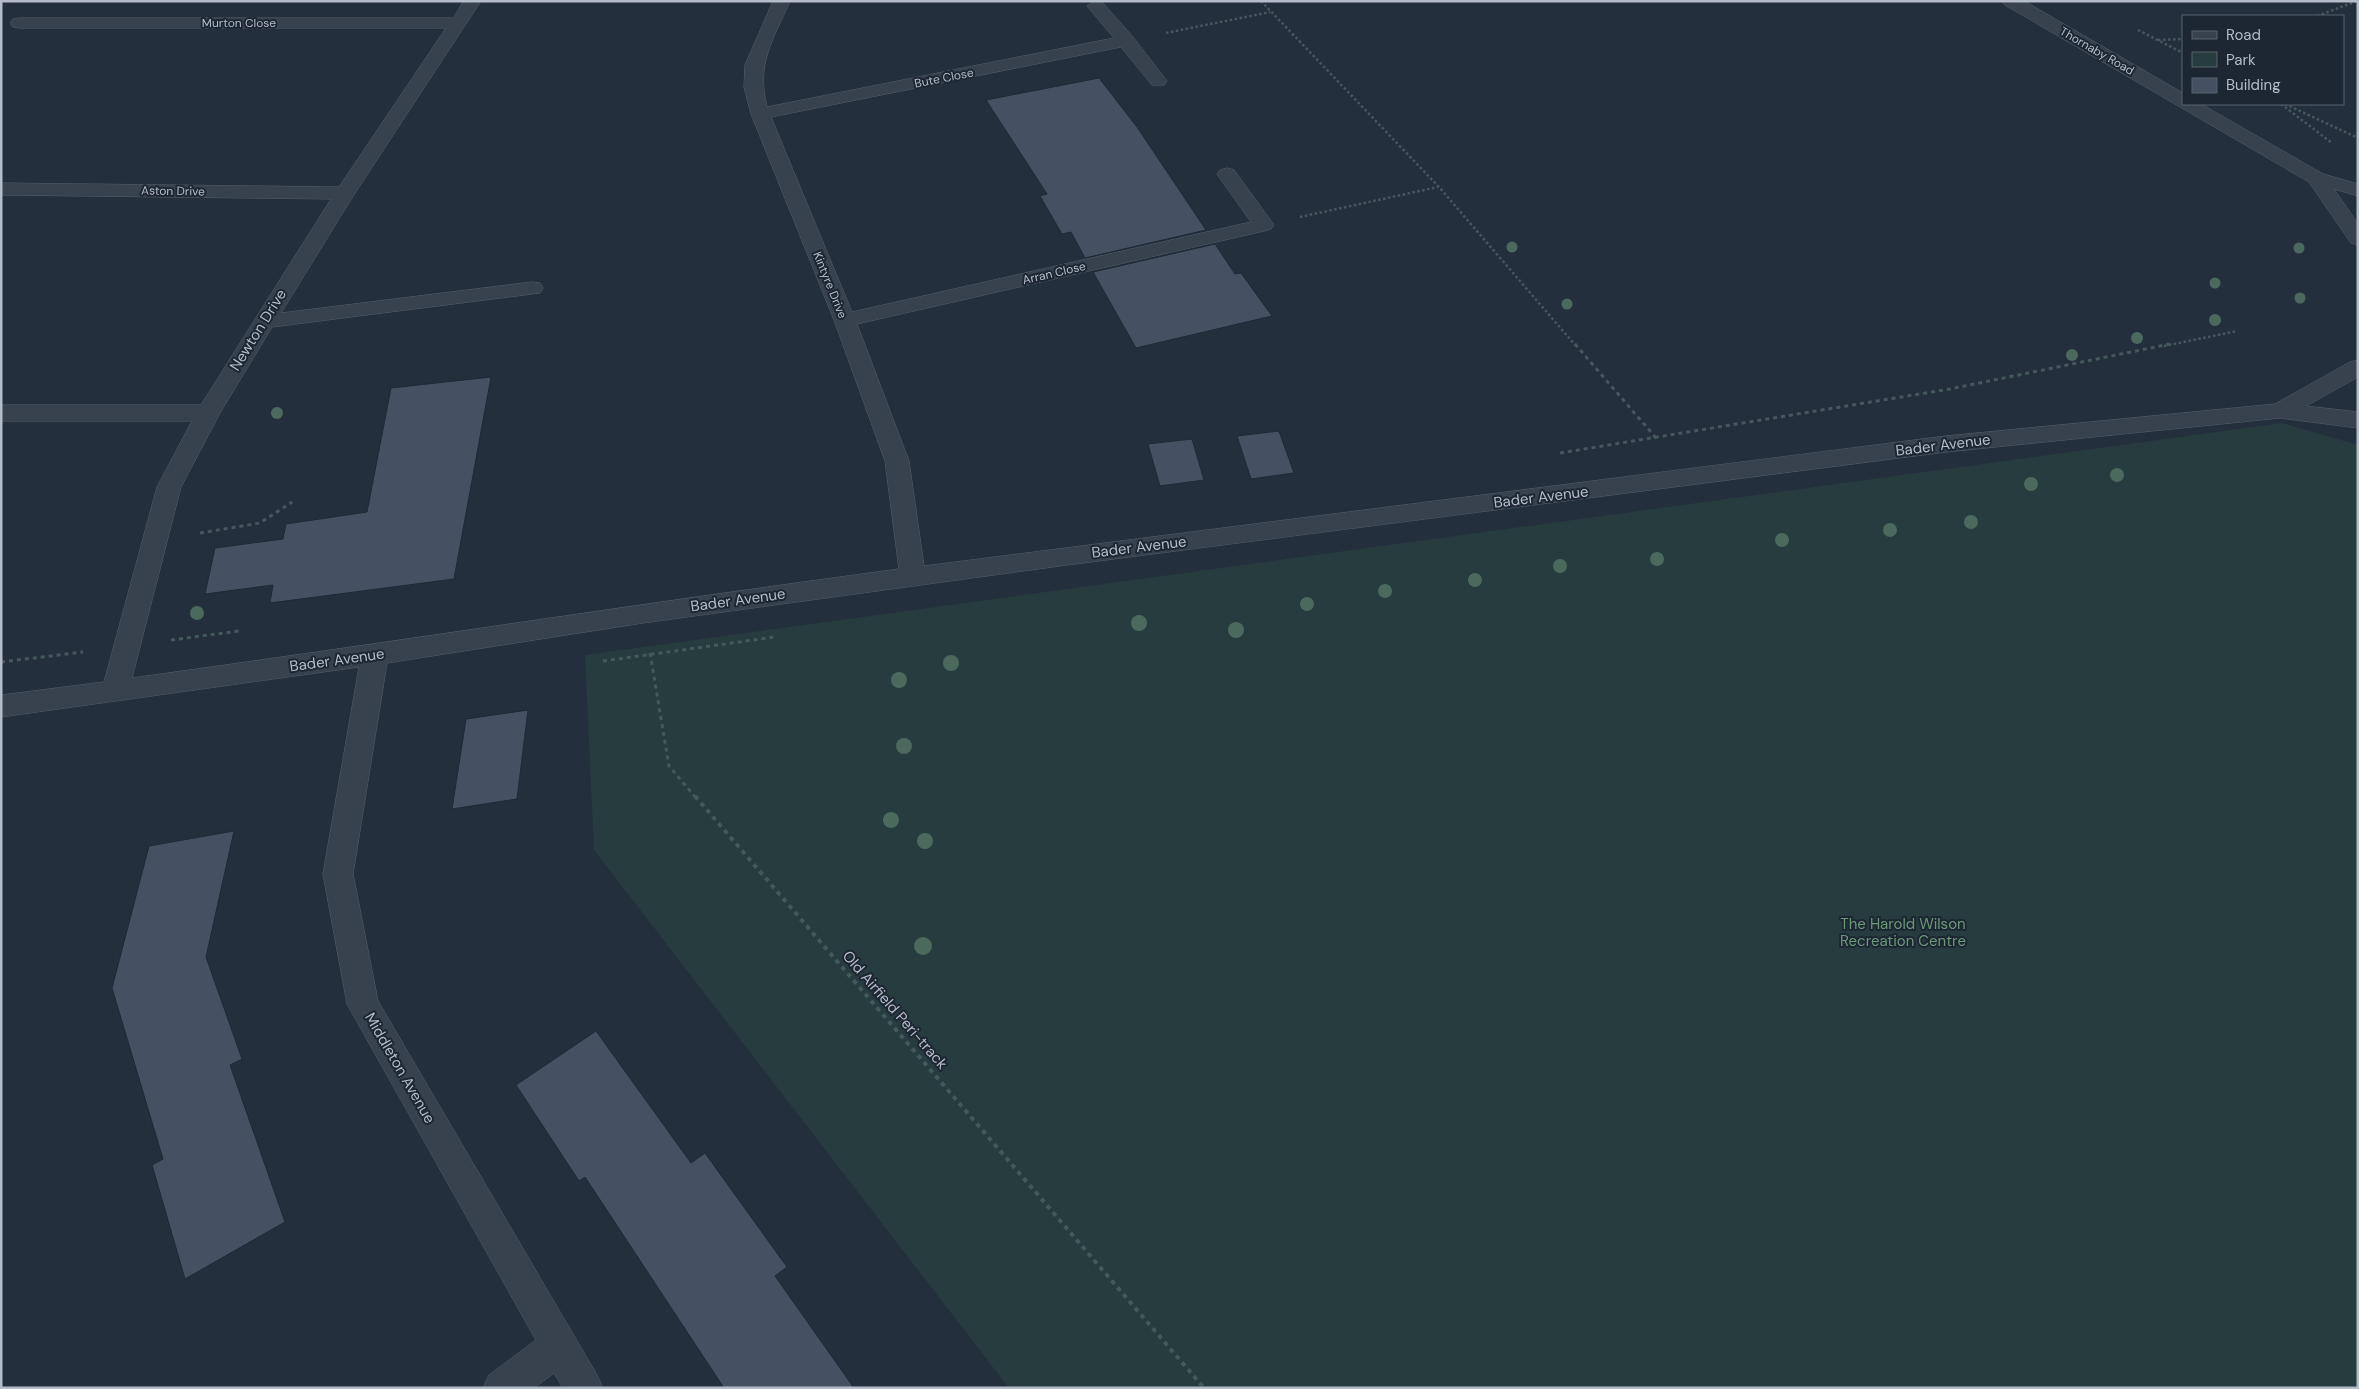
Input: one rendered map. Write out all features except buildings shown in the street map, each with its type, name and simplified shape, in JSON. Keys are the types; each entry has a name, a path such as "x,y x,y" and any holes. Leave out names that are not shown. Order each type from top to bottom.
{"street":[{"name":"Newton Drive","path":"115,692 170,487 208,413 345,193 473,1"},
{"name":"Kintyre Drive","path":"782,1 754,65 753,87 760,114 845,320 898,461 913,577"},
{"name":"Thornaby Road","path":"2011,1 2182,99"},
{"path":"1096,6 1158,80"},
{"name":"Murton Close","path":"19,23 459,23"},
{"name":"Bute Close","path":"760,114 1127,42"},
{"path":"2190,105 2316,178 2358,190"},
{"path":"1227,174 1264,225"},
{"path":"2316,178 2358,239"},
{"name":"Aston Drive","path":"1,189 345,193"},
{"name":"Arran Close","path":"845,320 1264,225"},
{"path":"263,322 532,288"},
{"name":"Bader Avenue","path":"2280,411 2358,367"},
{"name":"Bader Avenue","path":"1,706 115,692 375,654 642,612 1946,444 2280,411 2358,420"},
{"path":"1,413 208,413"},
{"name":"Middleton Avenue","path":"375,654 338,874 363,1004 584,1388"},
{"path":"502,1388 559,1346"}],"path":[{"path":"1261,1 1438,187 1690,478"},
{"path":"2320,15 2357,1"},
{"path":"1127,42 1271,12"},
{"path":"2157,40 2182,39"},
{"path":"2282,105 2335,145"},
{"path":"2287,105 2358,138"},
{"path":"1264,225 1438,187"},
{"path":"155,541 260,523 292,502"},
{"name":"Old Airfield Peri-track","path":"642,612 669,766 1204,1388"}],"green space":[{"name":"The Harold Wilson Recreation Centre","path":"2282,423 2358,445 2358,1388 1009,1388 594,850 585,655"}]}
